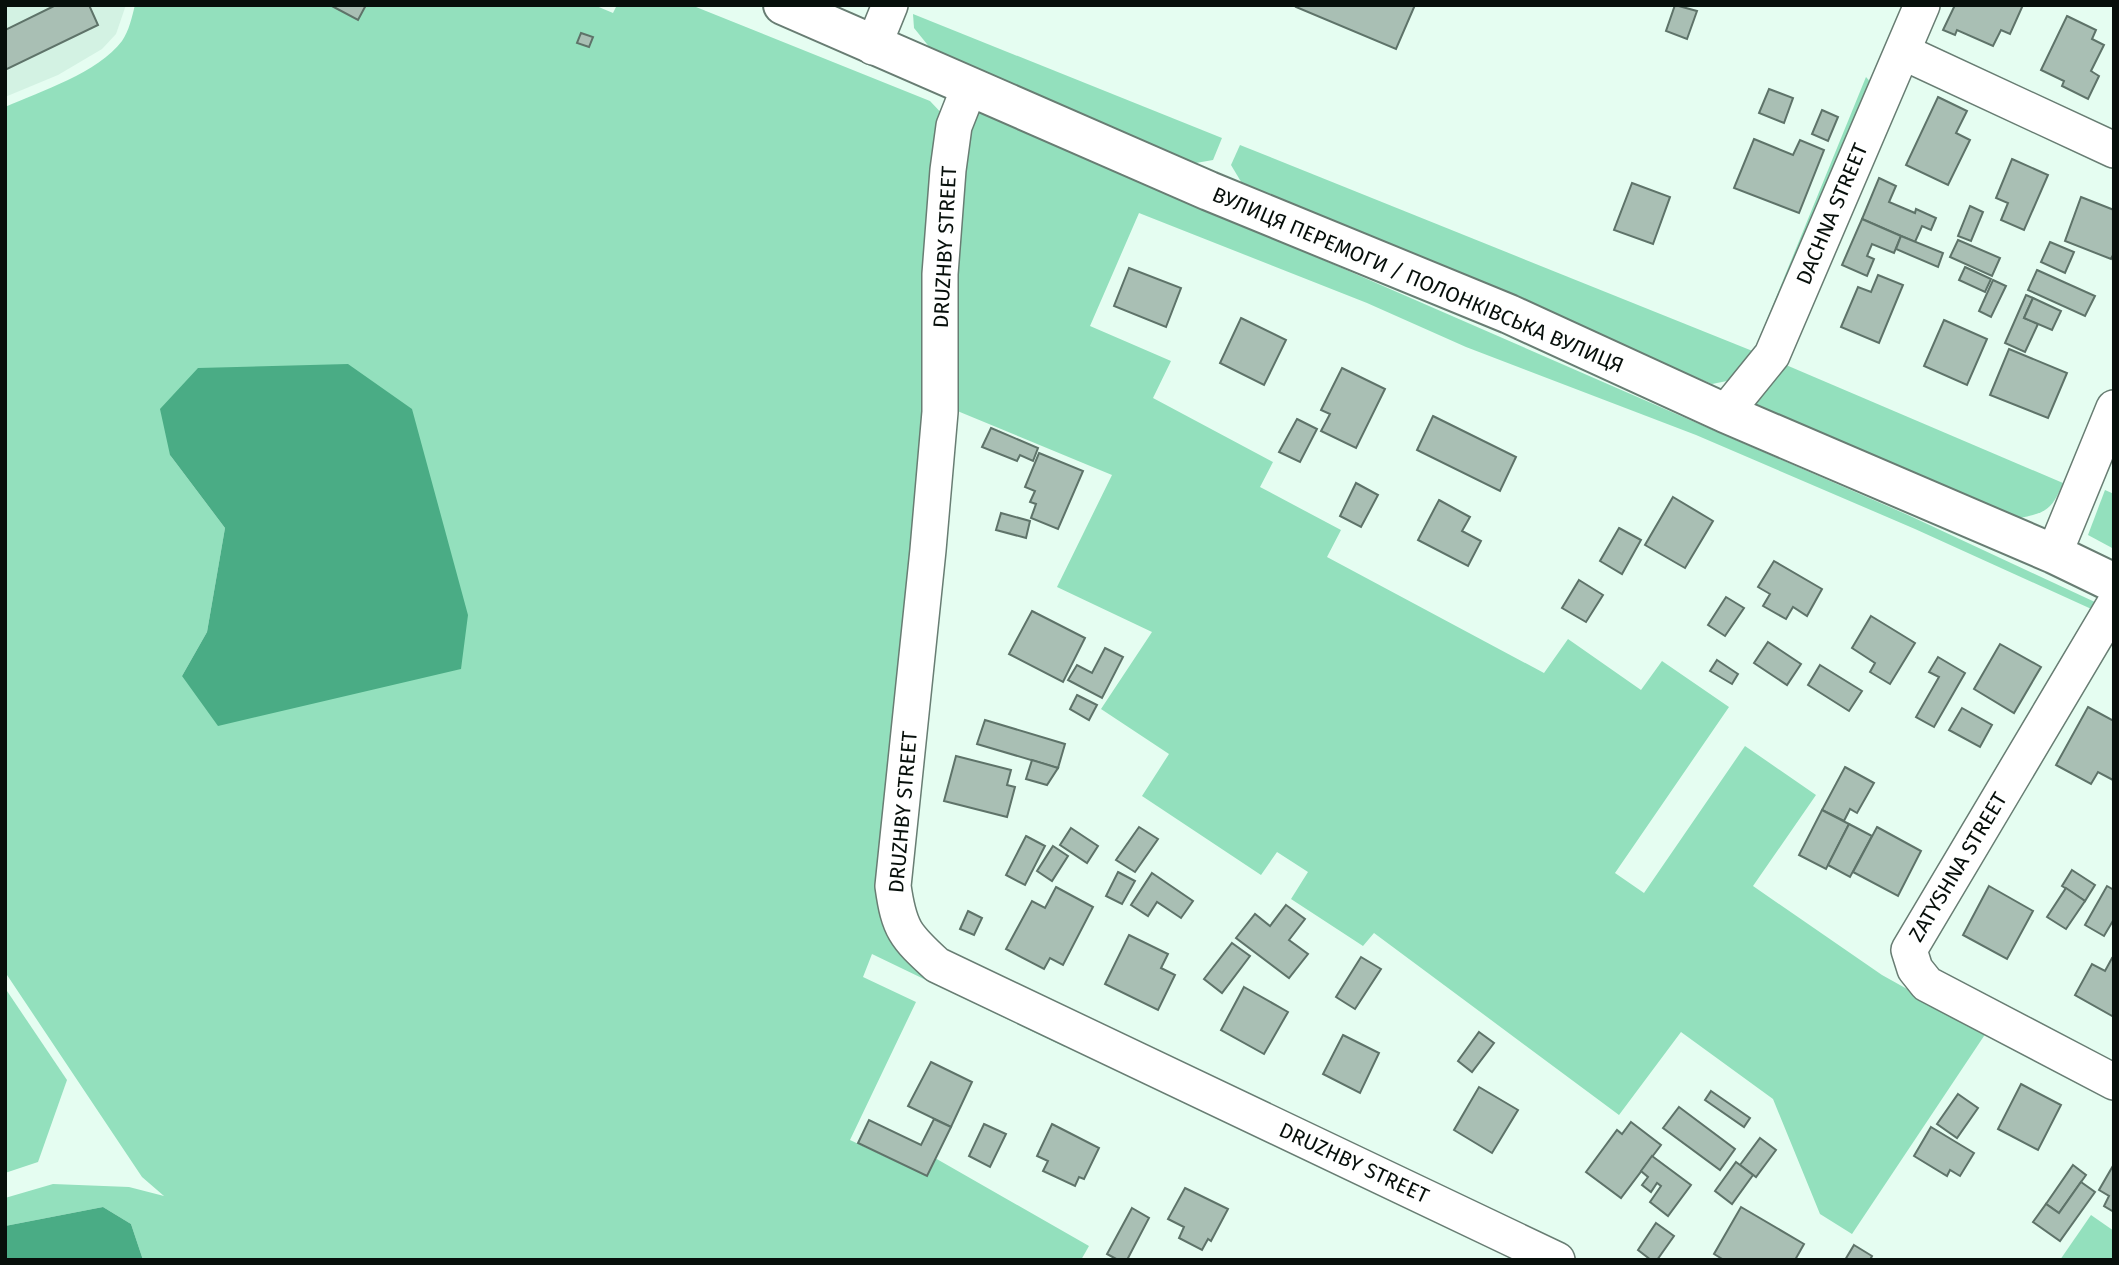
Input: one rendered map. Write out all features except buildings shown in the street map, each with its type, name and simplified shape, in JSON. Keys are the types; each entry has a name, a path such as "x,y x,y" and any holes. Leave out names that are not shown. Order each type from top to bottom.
{"main road":[{"name":"ВУЛИЦЯ ПЕРЕМОГИ / ПОЛОНКІВСЬКА ВУЛИЦЯ","path":"783,5 873,47 1222,196 1508,314 1726,413 2054,554 2114,583"}],"street":[{"path":"873,47 890,5"},
{"name":"DACHNA STREET","path":"1726,413 1772,355 1922,5"},
{"path":"1903,52 2114,150"},
{"name":"DRUZHBY STREET","path":"969,88 954,127 948,170 940,274 940,412 893,886 898,916 911,941 937,965 1557,1260"},
{"path":"2054,554 2114,408"},
{"name":"ZATYSHNA STREET","path":"2114,605 1909,950 1915,969 1927,984 2114,1082"}],"shaded area":[{"path":"5,5 126,5 116,34 102,49 58,75 5,97"},
{"path":"135,5 330,5 358,20 366,5 594,5 613,13 617,5 691,5 930,101 947,119 932,412 881,908 1068,1040 1065,1047 872,954 863,977 916,1002 850,1140 927,1176 935,1158 1089,1246 1081,1260 143,1260 131,1224 103,1207 5,1226 5,1198 53,1184 129,1187 164,1196 142,1177 5,972 5,107 68,80 99,63 122,41","holes":["170,455 461,669 182,676 207,632 225,528"]},
{"path":"913,14 1222,138 1213,160 1190,164 939,59 914,28"},
{"path":"1866,77 1873,85 1765,347 1757,344"},
{"path":"975,108 1908,515 2097,603 2098,612 1915,529 1696,435 1466,347 1367,303 1139,213 1090,326 1171,361 1153,398 1273,462 1260,487 1341,530 1327,557 1544,673 1568,639 1641,690 1662,661 1729,707 1615,873 1644,893 1745,746 1816,795 1753,886 1882,975 1986,1033 1852,1234 1820,1214 1773,1099 1681,1032 1619,1115 1374,933 1363,946 1291,899 1308,872 1277,852 1261,875 1142,796 1169,754 1101,709 1152,632 1057,587 1112,475 955,410 949,276 962,141"},
{"path":"1240,145 1760,354 1742,378 1712,384 1246,190 1231,165"},
{"path":"1779,362 2063,483 2052,504 2042,512 2019,518 1751,404"},
{"path":"348,364 412,409 468,615 461,669 218,726 182,676 207,632 225,528 170,455 160,409 198,368"},
{"path":"2105,490 2114,494 2114,549 2088,535"},
{"path":"5,988 67,1080 38,1162 5,1173"},
{"path":"103,1207 131,1224 143,1260 5,1260 5,1226"},
{"path":"2091,1215 2114,1231 2114,1260 2060,1260"}]}
